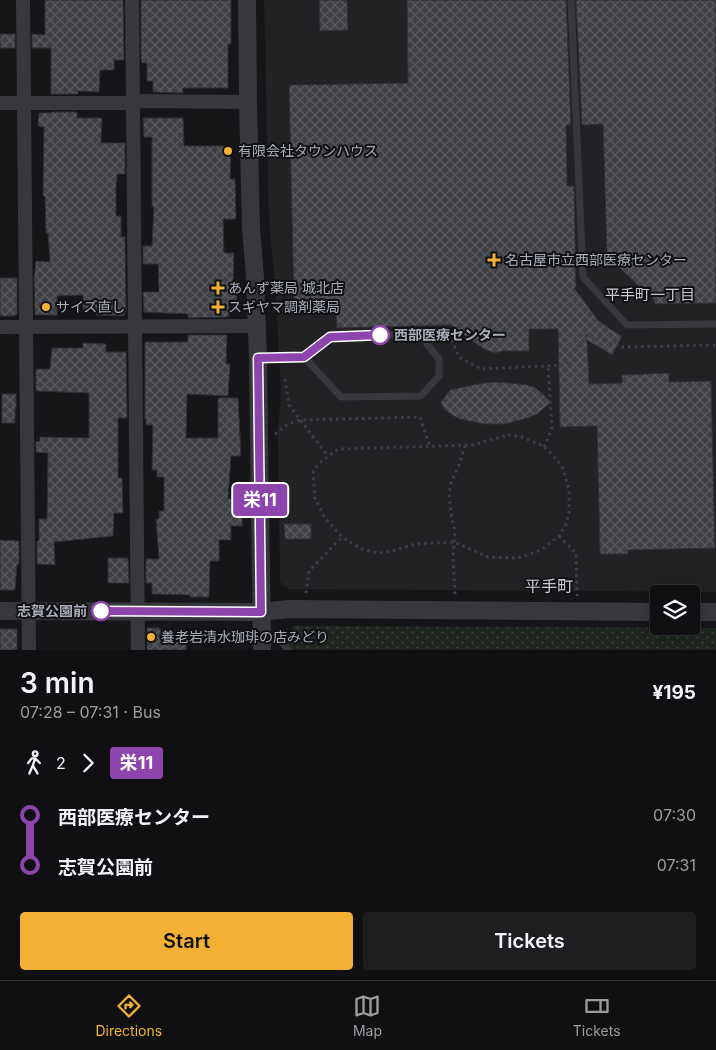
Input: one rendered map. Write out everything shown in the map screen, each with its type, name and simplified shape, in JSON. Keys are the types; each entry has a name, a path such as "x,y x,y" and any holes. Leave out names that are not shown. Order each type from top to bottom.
{"street":[{"path":"23,0 28,650"},
{"path":"132,0 138,650"},
{"path":"247,0 248,102 258,358 262,650"},
{"path":"0,103 248,102"},
{"path":"0,327 256,326"},
{"path":"0,611 261,612 289,609 650,612"},
{"path":"700,612 716,612"}],"lane":[{"path":"571,0 583,278 628,324 716,324"},
{"path":"258,358 304,357 330,337 419,334 439,358 439,376 421,396 341,397 304,357"},
{"path":"278,636 288,650"}],"path":[{"path":"444,322 459,358 481,368 565,365 587,335 622,347 716,345"},
{"path":"544,447 552,429 548,366"},
{"path":"285,379 289,406 328,456"},
{"path":"274,434 288,424 300,420 420,417 430,447"},
{"path":"508,435 544,447 562,466 569,489 569,513 566,524 559,536 541,550 517,558 488,558 454,542 415,544 392,551 378,552 361,548 342,538 326,518 315,498 313,473 318,464 338,449 473,446 508,435"},
{"path":"455,595 453,557 455,531 449,495 450,483 459,465 464,446"},
{"path":"559,536 576,553 576,596"},
{"path":"306,593 309,571 342,538"}],"shaded area":[{"name":"名古屋市立西部医療センター","path":"264,0 716,0 716,592 700,592 700,585 650,585 650,592 289,589 280,582 278,432 281,393 276,297 269,223"},
{"path":"293,626 650,628 650,635 700,635 700,628 716,628 716,650 283,650"}],"building":[{"path":"45,0 123,0 124,60 114,60 114,70 100,70 99,92 78,91 78,94 51,94 51,48 32,48 32,34 45,35"},
{"path":"141,0 231,0 228,88 183,88 183,93 153,92 153,81 147,81 147,63 142,63 141,59"},
{"path":"319,0 347,0 348,30 320,31"},
{"name":"名古屋市立西部医療センター","path":"407,0 566,0 571,125 566,125 567,186 574,186 576,288 574,288 598,320 622,336 612,355 587,340 589,384 622,383 622,375 669,373 669,382 711,381 715,548 628,550 628,554 600,554 597,426 560,427 558,329 529,329 529,351 503,351 495,353 478,345 451,325 337,328 336,312 331,312 331,303 294,302 289,85 408,83"},
{"path":"576,0 716,0 716,303 655,304 651,287 640,287 607,256 603,124 582,125"},
{"path":"0,34 15,34 15,48 0,48"},
{"path":"77,112 77,118 102,118 101,143 125,143 125,174 117,174 116,182 116,216 121,216 121,237 125,237 126,312 124,312 124,316 96,315 96,309 83,309 83,295 57,296 57,315 35,315 34,278 36,261 50,262 48,233 46,233 45,196 43,196 44,127 38,126 39,113"},
{"path":"143,118 183,118 184,146 231,146 230,179 235,179 236,219 223,219 224,253 234,253 233,286 236,286 237,300 229,300 229,316 227,317 188,318 188,314 144,312 143,292 159,292 158,264 143,264 143,246 152,246 154,207 152,207 152,137 144,137"},
{"path":"0,278 17,278 17,315 0,316"},
{"path":"188,335 227,335 226,364 230,364 228,396 187,394 186,438 218,438 218,398 238,398 241,456 231,456 228,499 232,499 232,513 242,513 242,526 231,526 231,540 219,540 219,561 210,561 209,597 152,594 152,583 146,583 146,559 159,559 156,519 159,519 159,511 164,511 164,477 157,477 157,470 152,470 153,425 146,425 145,419 145,342 188,342"},
{"path":"83,343 106,344 106,352 126,352 127,418 118,418 118,478 122,478 123,513 114,513 113,536 54,542 55,565 37,564 39,519 47,519 48,453 36,452 36,442 40,441 40,437 89,438 89,393 36,391 36,369 50,369 52,348 83,348"},
{"path":"494,382 528,385 536,388 551,402 537,414 504,424 484,424 460,419 444,409 441,402 450,390"},
{"path":"2,394 16,394 15,423 2,423"},
{"path":"284,524 311,524 311,539 285,539"},
{"path":"0,540 19,541 19,564 17,564 15,590 0,590"},
{"path":"108,558 128,558 129,583 108,583"},
{"path":"147,628 186,630 186,650 147,650"},
{"path":"0,629 17,629 17,650 0,650"}],"bus line":[{"name":"栄11","path":"101,611 261,612 258,358 304,357 330,337 380,335"}],"place":[{"name":"有限会社タウンハウス","path":"228,151"},
{"name":"名古屋市立西部医療センター","path":"494,260"},
{"name":"あんず薬局 城北店","path":"218,288"},
{"name":"サイズ直し","path":"46,307"},
{"name":"スギヤマ調剤薬局","path":"218,307"},
{"name":"西部医療センター","path":"380,335"},
{"name":"志賀公園前","path":"101,611"},
{"name":"養老岩清水珈琲の店みどり","path":"151,637"}],"district":[{"name":"平手町一丁目","path":"650,295"},
{"name":"平手町","path":"549,586"}]}
